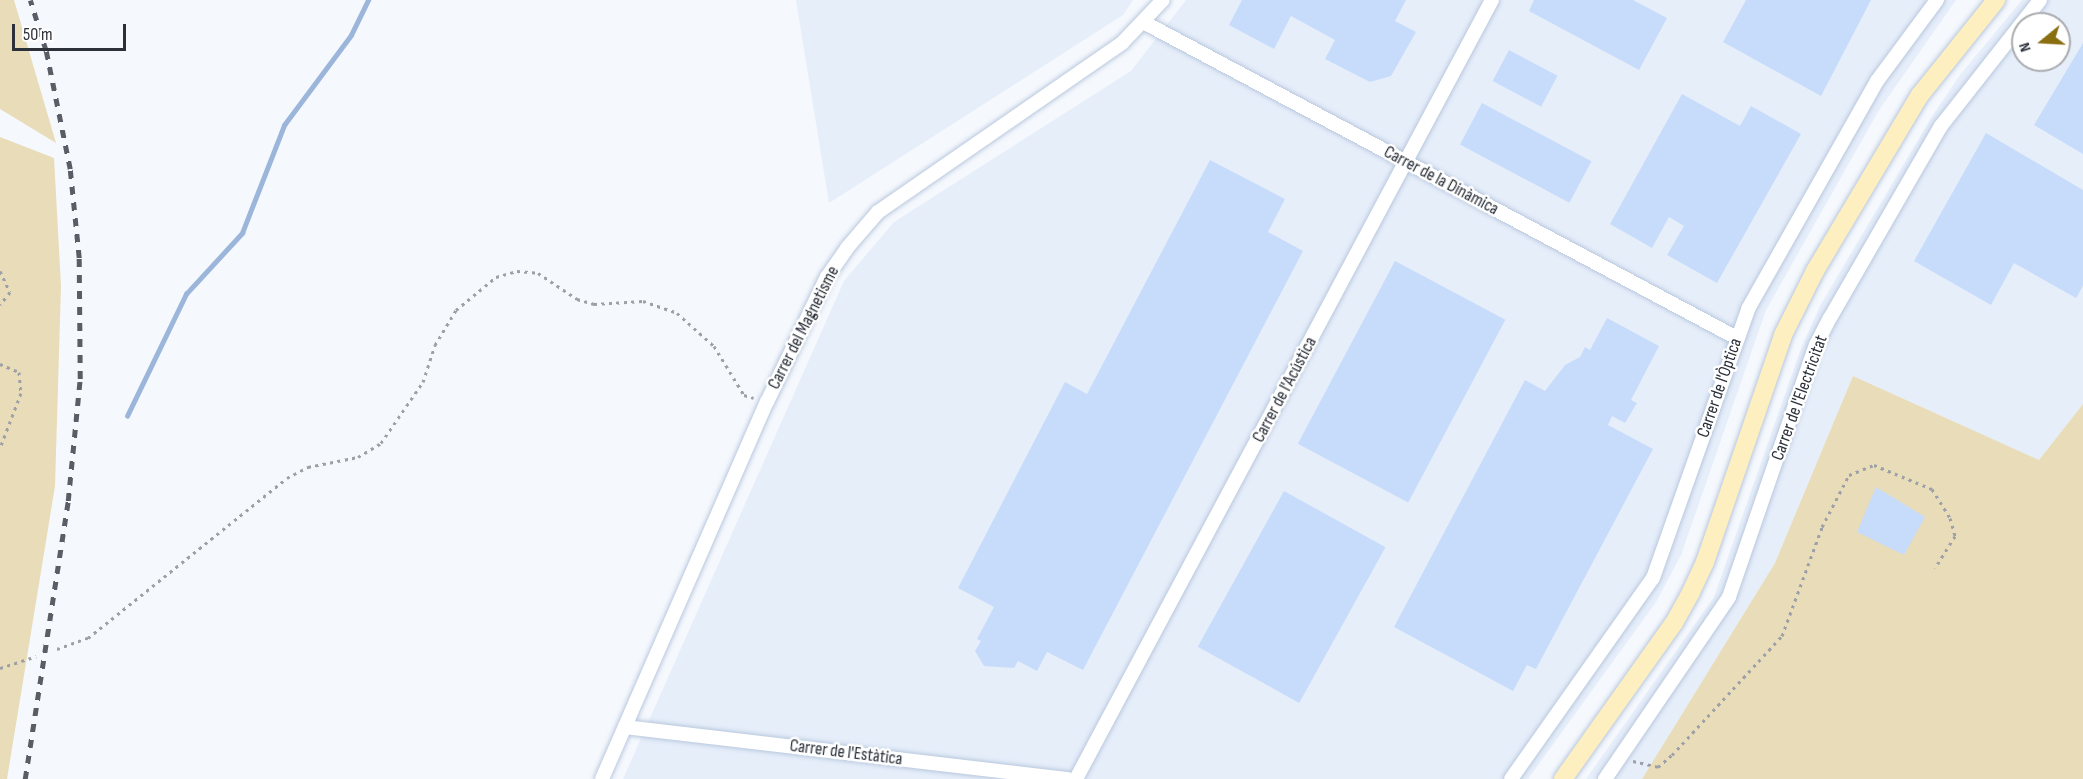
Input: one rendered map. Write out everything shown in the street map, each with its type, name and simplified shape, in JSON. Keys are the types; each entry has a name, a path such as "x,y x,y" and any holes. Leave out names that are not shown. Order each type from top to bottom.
{"street":[{"name":"Carrer del Magnetisme","path":"602,779 767,402 827,277 878,213 1145,23 1163,0"},
{"name":"Carrer de l'Acústica","path":"1076,779 1492,0"},
{"name":"Carrer de l'Òptica","path":"1511,779 1653,578 1737,338 1759,288 1877,81 1937,0"},
{"path":"1563,779 1674,623 1691,592 1713,540 1783,336 1815,271 1920,94 1996,0"},
{"name":"Carrer de l'Electricitat","path":"1605,779 1729,597 1816,345 1830,318 1941,126 1979,73 2040,0"},
{"name":"Carrer de la Dinàmica","path":"1145,23 1737,338"},
{"name":"Carrer de l'Estàtica","path":"625,727 1068,779"}],"path":[{"path":"0,271 10,292 0,305"},
{"path":"57,649 88,638 287,478 308,466 358,457 381,443 405,413 423,382 435,345 456,310 495,277 517,271 538,273 577,299 594,304 643,301 677,313 714,346 744,395 767,402"},
{"path":"0,364 19,372 21,393 0,447"},
{"path":"1619,758 1658,766 1782,636 1822,528 1849,475 1875,465 1932,489 1950,518 1955,536 1935,568"},
{"path":"0,668 36,656"}],"shaded area":[{"path":"0,0 14,0 56,143 0,109"},
{"path":"796,0 1133,0 1123,15 829,203"},
{"path":"1186,0 1956,0 1879,110 1766,310 1681,555 1656,602 1528,779 623,779 844,281 894,222 1131,71"},
{"path":"2022,0 2083,0 2083,404 2039,460 1853,376 1775,563 1642,779 1586,779 1714,597 1802,346 1821,304 1933,115 1960,75 2011,13 2011,72 2071,72 2071,12 2012,12"},
{"path":"0,137 54,158 61,286 55,486 7,779 0,779"},
{"path":"1853,376 2039,460 2083,404 2083,779 1642,779 1775,563"}],"building":[{"path":"1242,0 1406,0 1395,21 1416,32 1391,76 1370,82 1325,59 1335,40 1291,16 1274,49 1229,25"},
{"path":"1534,0 1633,0 1667,18 1639,70 1529,11"},
{"path":"1746,0 1871,0 1821,96 1723,42"},
{"path":"2083,43 2083,154 2034,125 2066,72 2071,72 2071,63"},
{"path":"1509,50 1558,76 1541,107 1493,81"},
{"path":"1682,94 1740,126 1751,106 1801,134 1717,283 1667,255 1684,226 1669,217 1652,248 1610,224"},
{"path":"1482,103 1591,161 1569,203 1460,144"},
{"path":"1986,133 2083,190 2083,286 2076,298 2014,263 1991,305 1914,261"},
{"path":"1210,160 1285,199 1268,232 1303,251 1083,670 1047,652 1037,671 1018,661 1014,668 984,666 975,651 981,641 977,639 994,607 958,588 1065,382 1087,394"},
{"path":"1395,261 1505,320 1408,502 1298,444"},
{"path":"1607,318 1659,346 1631,400 1637,403 1625,423 1612,416 1608,425 1653,449 1536,669 1527,665 1513,691 1394,627 1525,380 1545,391 1565,365 1580,357 1585,347 1590,350"},
{"path":"1876,487 1925,517 1904,555 1857,532"},
{"path":"1284,491 1385,547 1299,703 1198,647"}],"waterway":[{"path":"127,416 186,294 242,233 284,125 351,35 368,0"}],"railway":[{"path":"25,779 68,501 80,379 79,258 70,169 46,51 30,0"}]}
